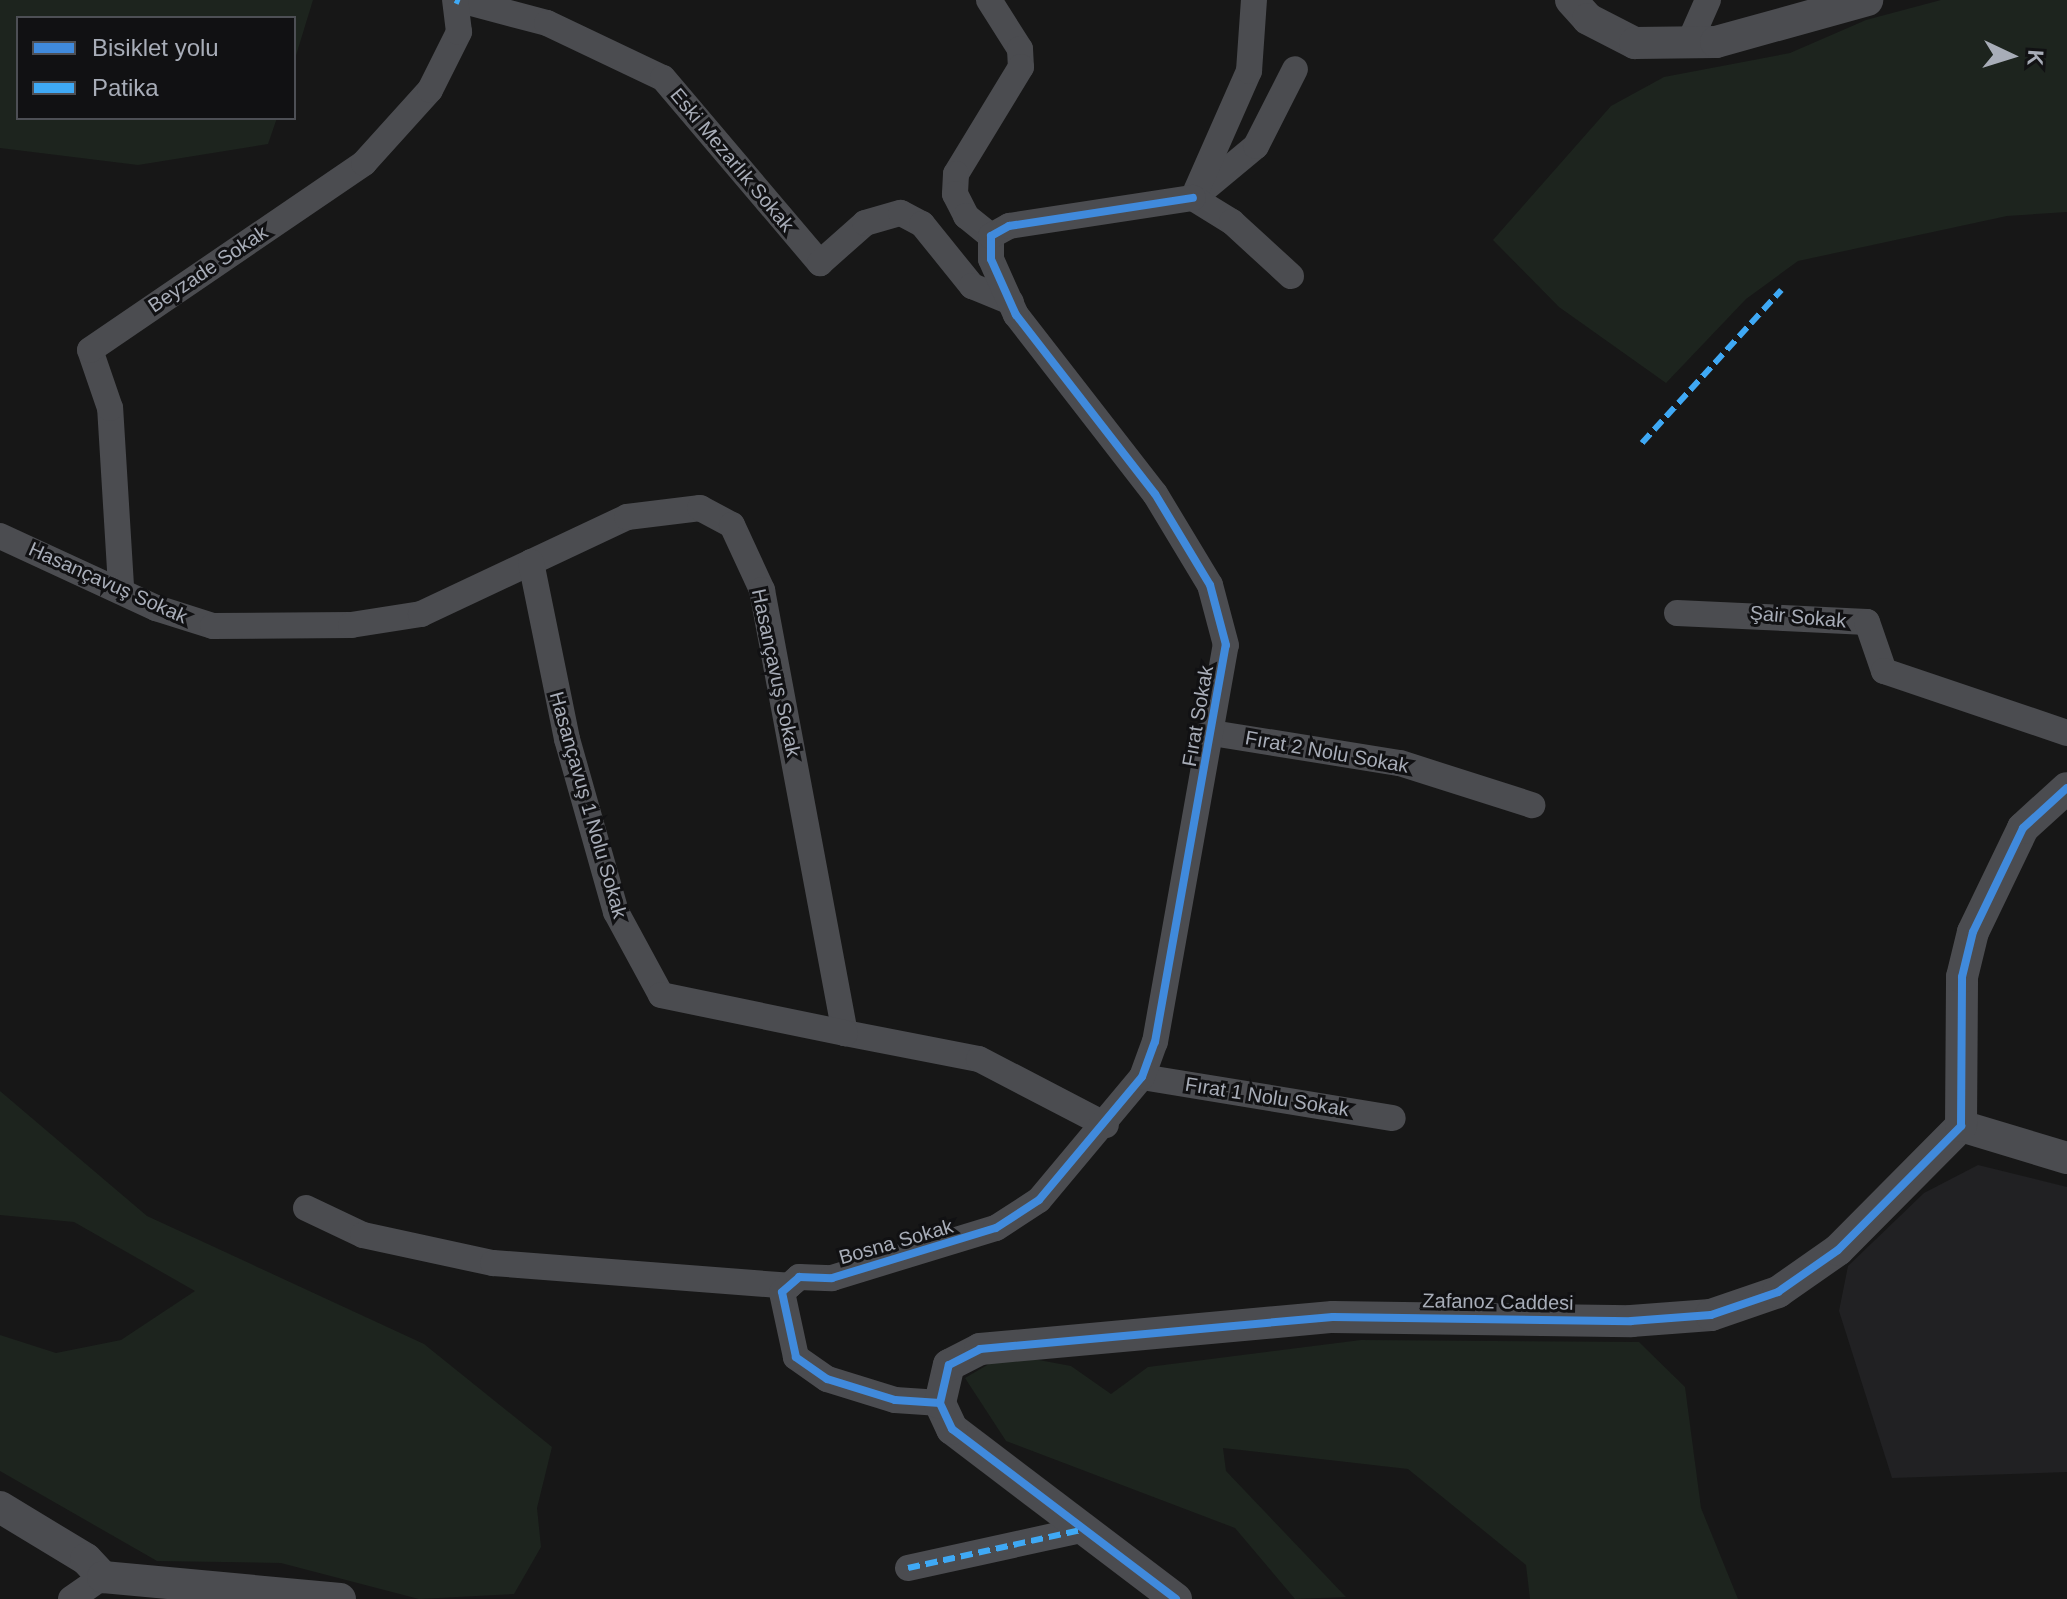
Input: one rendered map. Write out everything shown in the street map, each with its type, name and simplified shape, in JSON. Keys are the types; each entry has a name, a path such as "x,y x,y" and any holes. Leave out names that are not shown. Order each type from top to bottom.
{"street":[{"path":"989,0 1020,49 1021,67 956,174 955,194 966,216 991,236 1009,226 1193,198 1256,146 1295,69"},
{"path":"1193,198 1249,71 1254,0"},
{"path":"1571,0 1588,19 1635,43 1716,42 1867,0"},
{"path":"1689,43 1708,0"},
{"name":"Eski Mezarlık Sokak","path":"458,1 547,23 663,78 820,263 865,223 901,213 922,224 972,286 1011,302"},
{"name":"Beyzade Sokak","path":"121,586 110,408 90,350 364,163 430,90 459,32 458,1"},
{"path":"1193,198 1232,222 1291,276"},
{"name":"Fırat Sokak","path":"991,236 991,259 1011,302 1083,411 1155,494 1210,585 1226,645 1155,1042 1142,1077 1106,1125"},
{"name":"Hasançavuş Sokak","path":"0,536 121,586 156,608 213,626 351,625 421,614 627,517 670,506 700,508 732,525 762,590 845,1033"},
{"name":"Hasançavuş 1 Nolu Sokak","path":"531,562 567,739 616,912 661,995 845,1033"},
{"name":"Şair Sokak","path":"1677,613 1867,622 1884,671 2067,733"},
{"name":"Fırat 2 Nolu Sokak","path":"1212,733 1400,763 1532,805"},
{"path":"2067,788 2023,828 1973,932 1962,977 1961,1126 2067,1158"},
{"path":"845,1033 979,1059 1106,1125"},
{"name":"Fırat 1 Nolu Sokak","path":"1142,1077 1393,1118"},
{"name":"Bosna Sokak","path":"306,1208 363,1235 493,1263 789,1286 799,1277 832,1278 996,1228 1039,1200 1106,1125"},
{"name":"Zafanoz Caddesi","path":"940,1403 949,1365 980,1349 1333,1317 1631,1321 1711,1315 1778,1292 1838,1250 1961,1126"},
{"path":"789,1286 782,1292 796,1357 827,1379 895,1400 940,1403 952,1429 991,1465 1176,1599"},
{"path":"0,1507 86,1559 103,1577"},
{"path":"908,1568 1081,1530"},
{"path":"71,1599 103,1577 340,1599"}],"shaded area":[{"path":"0,0 313,0 296,55 296,16 16,16 16,120 276,120 268,144 138,165 0,148"},
{"path":"1941,0 2067,0 2067,212 2007,216 1798,261 1746,299 1666,383 1559,307 1493,240 1611,106 1664,77 1790,53 1866,20"},
{"path":"0,1091 147,1216 424,1344 552,1447 537,1508 541,1547 514,1594 419,1599 281,1563 157,1561 0,1471 0,1335 56,1353 121,1340 195,1291 74,1222 0,1215"},
{"path":"1978,1165 2067,1187 2067,1472 1892,1478 1839,1311 1848,1266 1924,1193"},
{"path":"1361,1340 1639,1342 1685,1387 1701,1508 1738,1599 1530,1599 1526,1565 1408,1469 1223,1448 1226,1471 1346,1597 1295,1599 1235,1528 1006,1441 965,1378 1006,1354 1071,1366 1111,1394 1148,1367"}],"marked path":[{"path":"455,0 460,2"},
{"path":"1642,443 1781,290"},
{"path":"908,1568 1081,1530"}],"cycle path":[{"path":"940,1403 895,1400 827,1379 796,1357 782,1292 799,1277 832,1278 996,1228 1039,1200 1142,1077 1155,1042 1226,645 1210,585 1155,494 1016,315 991,259 991,236 1009,226 1193,198"},
{"path":"1176,1599 952,1429 940,1403 949,1365 980,1349 1333,1317 1631,1321 1711,1315 1778,1292 1838,1250 1961,1126 1962,977 1973,932 2023,828 2067,788"}]}
